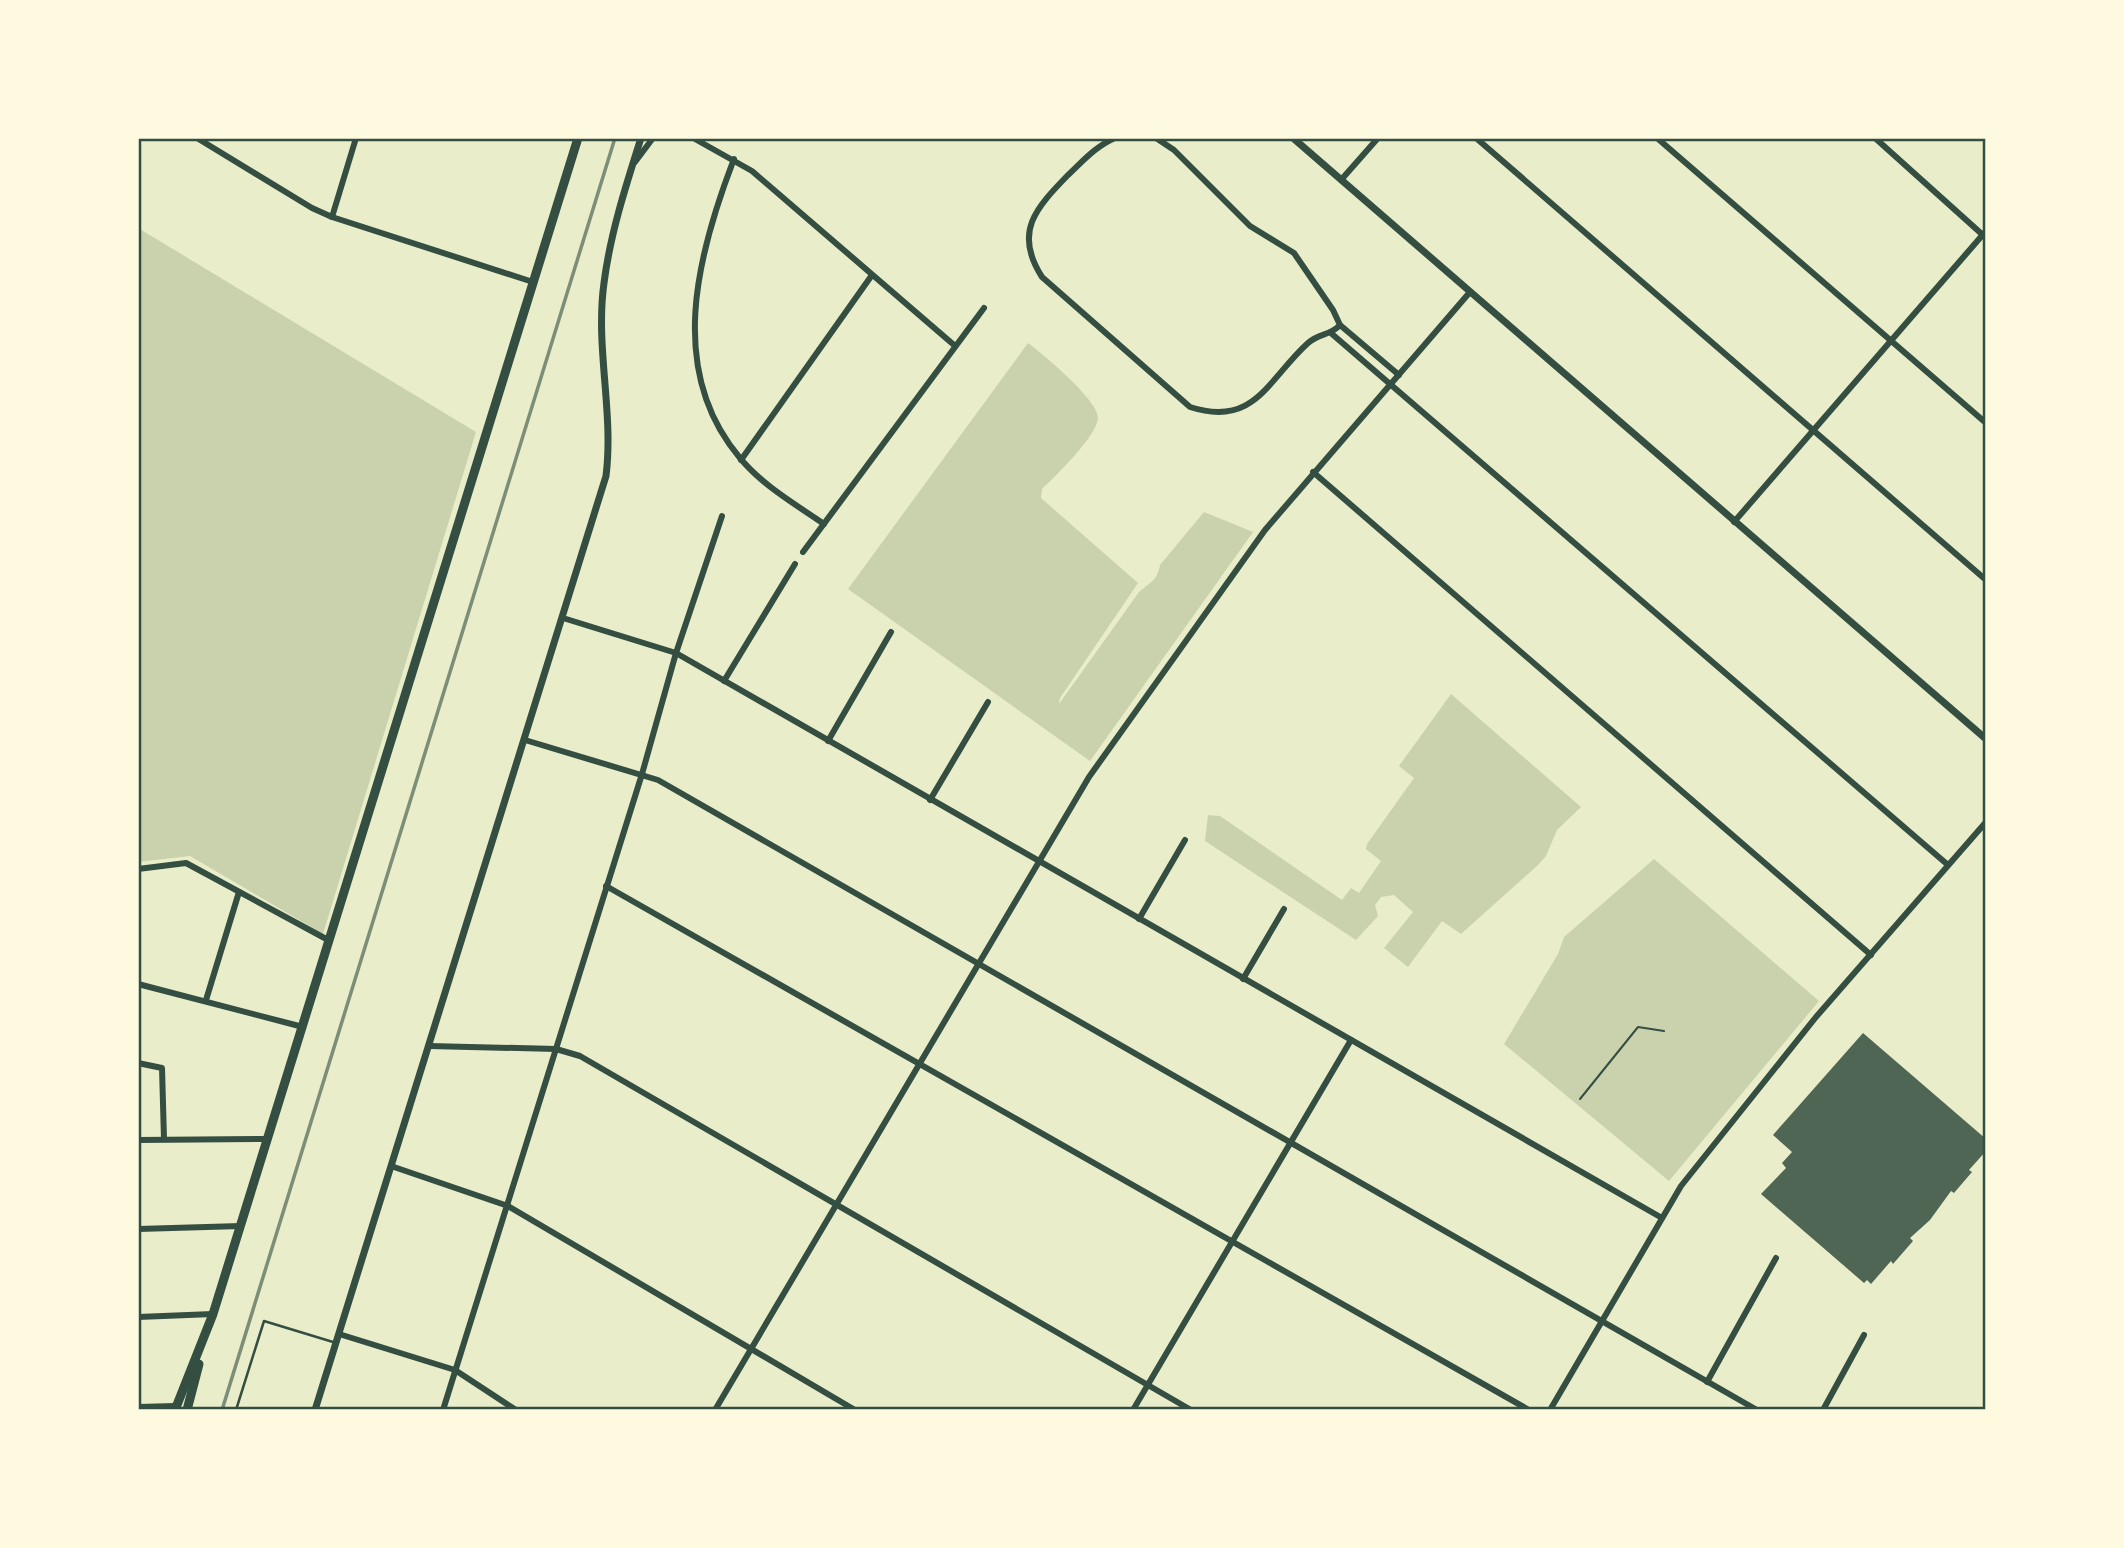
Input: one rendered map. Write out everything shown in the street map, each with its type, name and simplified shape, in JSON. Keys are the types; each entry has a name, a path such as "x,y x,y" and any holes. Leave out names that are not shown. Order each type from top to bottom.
{"main road":[{"path":"176,1408 206,1335 241,1226 578,138"},
{"path":"187,1410 206,1335"}],"street":[{"path":"197,138 312,208 332,217 533,282"},
{"path":"332,217 356,138"},
{"path":"316,1410 606,476 610,444 603,285 641,138"},
{"path":"632,167 653,138"},
{"path":"693,138 752,171 954,345"},
{"path":"1115,138 1101,144 1040,205 1031,221 1028,240 1030,258 1042,277 1190,407 1208,413 1226,413 1258,399 1311,340 1332,334 1340,325"},
{"path":"1156,138 1174,150 1250,226 1294,253 1334,310 1340,325 1399,375"},
{"path":"1293,138 1986,739"},
{"path":"1341,180 1378,138"},
{"path":"1476,138 1986,580"},
{"path":"1657,138 1986,423"},
{"path":"1734,522 1985,234 1875,138"},
{"path":"734,159 696,293 693,339 698,377 711,414 741,460 772,488 824,524"},
{"path":"741,460 872,275"},
{"path":"715,1410 1089,777 1265,530 1471,292"},
{"path":"803,552 984,308"},
{"path":"1332,334 1948,865"},
{"path":"1313,472 1871,954"},
{"path":"443,1410 642,774 676,653 722,516"},
{"path":"724,681 795,564"},
{"path":"563,618 676,653 1038,863 1662,1218"},
{"path":"828,741 891,632"},
{"path":"930,800 988,702"},
{"path":"525,740 658,780 1757,1410"},
{"path":"1550,1410 1681,1186 1816,1017 1986,822"},
{"path":"1139,919 1185,839"},
{"path":"138,869 186,863 330,941"},
{"path":"606,886 1529,1410"},
{"path":"206,1000 239,892"},
{"path":"1243,979 1284,909"},
{"path":"138,984 303,1027"},
{"path":"1133,1410 1351,1040"},
{"path":"429,1046 556,1049 580,1056 1191,1410"},
{"path":"138,1063 162,1068 164,1139"},
{"path":"138,1140 268,1139"},
{"path":"391,1166 508,1206 855,1410"},
{"path":"138,1229 241,1226"},
{"path":"1707,1382 1776,1258"},
{"path":"138,1317 213,1314"},
{"path":"339,1334 455,1370 516,1410"},
{"path":"1823,1410 1864,1335"},
{"path":"138,1407 176,1408"}],"lane":[{"path":"236,1410 264,1321 336,1343"}],"path":[{"path":"1580,1099 1638,1027 1664,1031"}],"green space":[{"path":"138,228 476,432 323,934 190,856 138,862"},
{"path":"1028,343 1079,388 1098,417 1092,434 1042,489 1041,498 1138,583 1060,698 1059,704 1139,592 1155,578 1160,565 1204,512 1253,532 1090,761 848,589"},
{"path":"1451,694 1581,807 1557,830 1546,856 1538,865 1461,934 1442,921 1408,967 1384,948 1413,912 1394,895 1381,897 1375,905 1378,916 1356,940 1205,841 1208,815 1220,816 1342,900 1351,888 1359,893 1381,861 1366,849 1367,844 1414,778 1399,766"},
{"path":"1654,859 1819,1001 1669,1181 1504,1044 1558,954 1564,937"}],"building":[{"path":"1863,1033 1986,1139 1986,1151 1969,1170 1972,1172 1954,1193 1951,1191 1930,1220 1910,1238 1913,1241 1893,1264 1891,1261 1871,1284 1867,1280 1864,1283 1761,1194 1786,1168 1782,1163 1792,1152 1773,1135"}],"railway":[{"path":"222,1410 615,138"}]}
